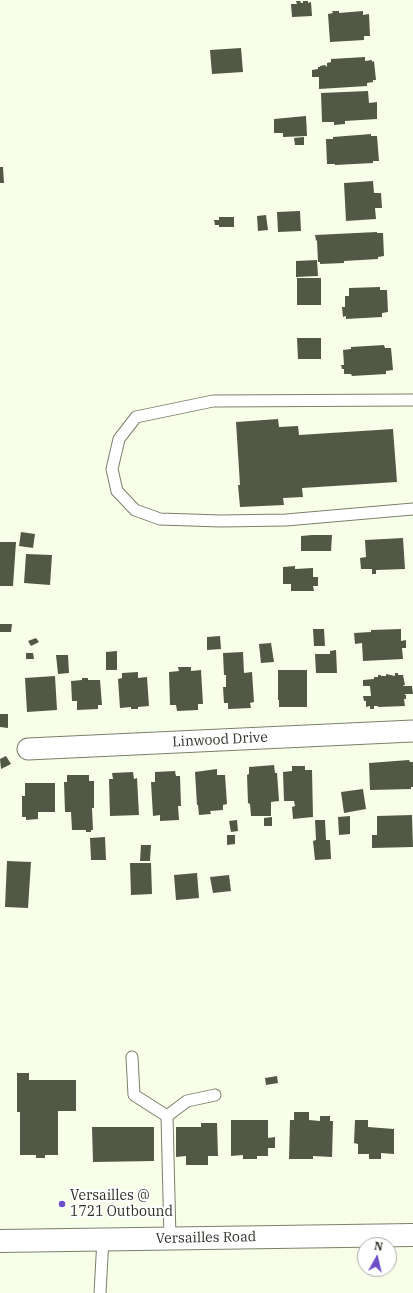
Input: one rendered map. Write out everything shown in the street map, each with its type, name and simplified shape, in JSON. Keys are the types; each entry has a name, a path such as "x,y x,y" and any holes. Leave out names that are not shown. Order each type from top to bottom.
{"main road":[{"name":"Versailles Road","path":"0,1241 413,1235"}],"street":[{"name":"Linwood Drive","path":"28,750 413,731"}],"lane":[{"path":"413,400 213,402 136,417 119,439 112,469 117,491 135,510 160,519 221,521 286,520 413,509"},
{"path":"132,1057 134,1095 167,1116"},
{"path":"167,1116 187,1101 215,1095"},
{"path":"167,1116 170,1238"},
{"path":"100,1293 103,1239"}],"building":[{"path":"296,1 300,1 301,3 303,3 303,1 308,1 308,3 311,2 312,16 292,17 291,4 297,4"},
{"path":"332,11 339,11 339,13 363,11 363,15 369,14 370,36 364,36 364,40 330,42 328,14 333,13"},
{"path":"241,48 243,72 212,74 210,50"},
{"path":"365,57 365,61 374,61 376,80 367,83 367,86 319,89 319,77 312,77 312,70 318,69 318,67 325,65 327,67 327,63 331,62 331,59"},
{"path":"368,91 369,103 377,102 377,119 345,121 345,124 334,125 334,122 322,122 321,93"},
{"path":"306,116 307,136 283,137 283,133 274,133 274,119"},
{"path":"371,134 371,136 377,136 379,161 373,161 373,163 327,164 326,139 333,139 333,137"},
{"path":"304,137 304,145 295,145 294,138"},
{"path":"0,167 3,167 4,183 0,183"},
{"path":"373,181 374,193 381,193 382,208 375,208 376,219 346,221 344,183"},
{"path":"300,211 301,231 278,232 277,212"},
{"path":"266,215 268,230 258,231 257,216"},
{"path":"219,217 234,217 234,227 219,227 219,225 215,225 214,220 219,220"},
{"path":"383,233 384,256 378,257 378,259 344,261 344,263 320,264 320,262 318,262 317,240 316,241 315,235"},
{"path":"317,260 318,276 296,277 296,261"},
{"path":"297,278 321,278 321,305 297,305"},
{"path":"380,287 380,290 387,290 388,312 382,313 382,317 346,319 346,316 343,317 342,307 345,307 345,296 349,296 349,288"},
{"path":"297,338 321,338 321,359 298,359"},
{"path":"384,345 385,348 391,348 393,370 386,371 386,374 352,376 351,374 344,374 344,369 342,369 341,365 344,365 343,350 351,349 351,347"},
{"path":"278,419 279,427 298,426 299,435 393,429 397,482 302,488 303,497 283,498 284,505 240,507 236,422"},
{"path":"21,532 35,534 33,548 19,546"},
{"path":"332,535 331,551 301,551 301,536"},
{"path":"403,538 405,569 376,570 376,574 372,574 372,569 361,569 360,558 366,557 365,540"},
{"path":"0,542 16,542 13,586 0,586"},
{"path":"26,554 52,555 50,585 24,583"},
{"path":"295,566 295,569 313,568 313,577 318,577 318,586 313,586 314,591 291,591 291,584 283,584 283,567"},
{"path":"0,624 12,624 11,632 0,632"},
{"path":"313,629 324,629 325,646 314,646"},
{"path":"401,629 401,641 406,640 406,648 402,648 403,659 363,661 362,643 355,644 354,633 371,632 371,630"},
{"path":"220,636 221,649 207,650 207,637"},
{"path":"36,638 39,642 31,646 28,641"},
{"path":"271,643 274,662 261,663 259,644"},
{"path":"336,650 337,673 316,673 315,654 330,654 330,651"},
{"path":"117,651 117,670 106,670 106,652"},
{"path":"243,652 244,673 252,672 254,702 250,703 251,708 228,709 228,703 224,703 223,687 226,687 226,675 224,675 223,653"},
{"path":"26,653 33,653 34,659 26,659"},
{"path":"56,655 68,655 69,673 58,674"},
{"path":"178,667 191,667 191,671 201,670 203,704 198,704 198,710 177,711 176,705 170,705 169,672 179,671"},
{"path":"278,670 307,670 307,707 279,707"},
{"path":"138,672 138,678 147,677 149,706 138,707 138,709 131,709 131,707 120,708 118,679 122,678 122,673"},
{"path":"395,673 398,673 398,675 403,675 404,686 412,686 413,694 404,694 406,695 406,699 404,699 405,706 374,706 374,709 370,709 370,706 366,707 366,701 364,701 363,696 371,696 370,686 363,686 363,680 374,679 374,677 378,677 378,675 386,676 386,674 395,676"},
{"path":"55,676 57,710 27,712 25,678"},
{"path":"82,678 88,678 88,680 100,680 102,705 98,705 98,709 77,710 77,701 72,701 71,681 82,680"},
{"path":"0,714 8,714 8,728 0,727"},
{"path":"6,756 11,764 1,769 0,759"},
{"path":"409,760 410,762 413,762 413,787 411,787 411,789 370,790 369,763"},
{"path":"274,765 275,773 277,773 279,801 271,802 271,816 251,816 250,804 248,803 247,775 249,774 249,767"},
{"path":"292,766 305,766 305,770 312,770 313,817 293,819 292,807 295,806 294,801 284,801 283,772 292,771"},
{"path":"217,769 217,775 225,775 227,804 223,805 223,810 210,811 211,814 199,815 195,772"},
{"path":"175,771 176,776 180,776 181,806 178,806 179,820 160,821 160,815 153,816 151,782 155,782 155,772"},
{"path":"133,772 134,779 137,778 139,815 110,816 109,779 113,779 112,773"},
{"path":"67,775 89,775 89,781 94,781 94,808 92,808 93,830 91,830 91,832 86,832 86,830 72,830 71,812 65,812 64,782 67,782"},
{"path":"25,783 55,783 55,812 38,812 38,819 26,820 26,817 22,817 22,796 25,796"},
{"path":"363,789 366,809 344,813 341,792"},
{"path":"412,815 413,847 372,848 372,835 377,835 377,816"},
{"path":"350,816 350,834 339,835 338,817"},
{"path":"272,817 272,826 264,826 264,818"},
{"path":"237,820 238,831 231,832 229,821"},
{"path":"315,820 325,820 326,840 330,840 331,859 315,860 313,841 316,840"},
{"path":"227,835 235,835 235,844 227,845"},
{"path":"105,837 106,860 91,860 90,838"},
{"path":"141,845 151,845 150,861 140,861"},
{"path":"7,861 31,862 28,908 5,907"},
{"path":"130,863 151,863 152,894 131,895"},
{"path":"197,873 199,898 176,900 174,875"},
{"path":"229,875 231,891 213,893 210,877"},
{"path":"17,1073 29,1073 29,1080 76,1080 76,1111 58,1111 58,1155 45,1155 45,1158 36,1158 36,1155 20,1155 20,1112 17,1112"},
{"path":"277,1076 278,1083 266,1085 265,1078"},
{"path":"294,1112 309,1112 309,1120 320,1121 320,1116 330,1116 330,1121 333,1121 332,1157 313,1156 313,1159 289,1159 290,1120 294,1120"},
{"path":"231,1120 268,1120 268,1138 275,1137 275,1148 268,1148 268,1156 257,1156 257,1159 243,1159 243,1155 231,1156"},
{"path":"355,1120 368,1120 368,1127 394,1129 394,1154 381,1153 381,1159 369,1159 369,1154 358,1154 358,1144 354,1143"},
{"path":"201,1123 217,1123 218,1156 208,1156 208,1165 186,1165 186,1156 176,1157 176,1127 201,1127"},
{"path":"92,1127 154,1127 154,1161 93,1162"}],"place":[{"name":"Versailles @ 1721 Outbound","path":"62,1204"}]}
